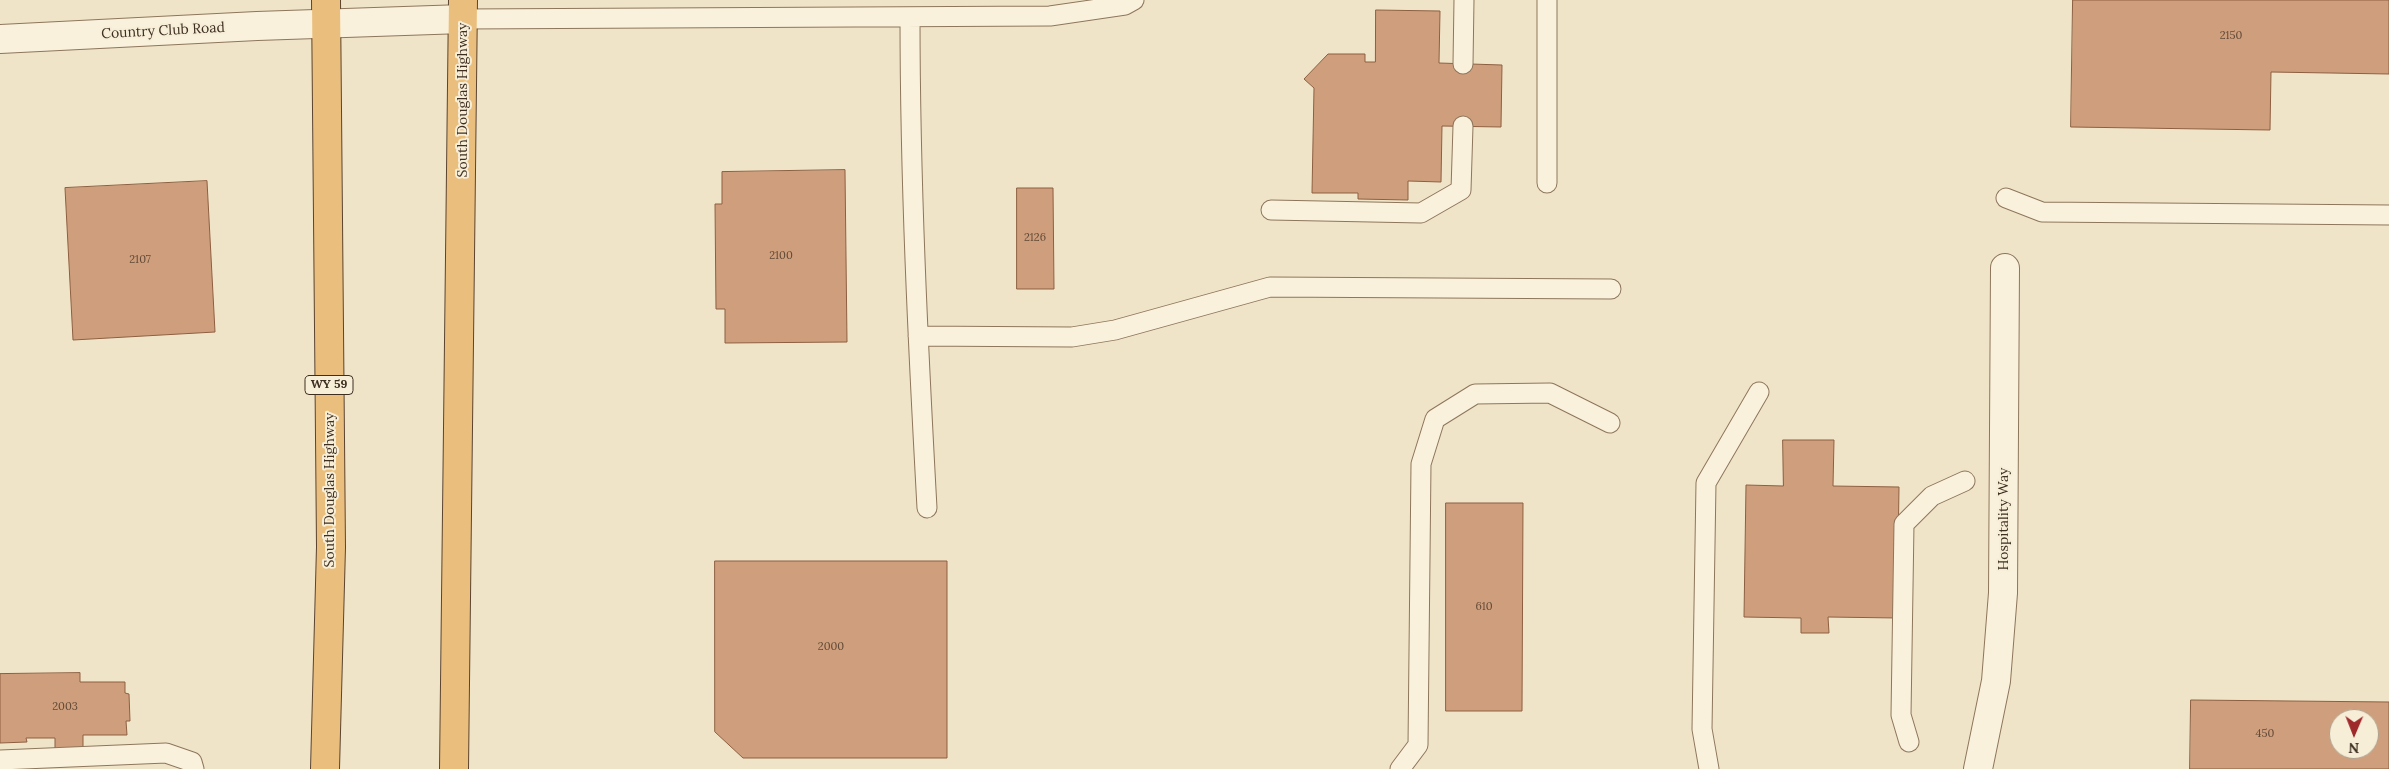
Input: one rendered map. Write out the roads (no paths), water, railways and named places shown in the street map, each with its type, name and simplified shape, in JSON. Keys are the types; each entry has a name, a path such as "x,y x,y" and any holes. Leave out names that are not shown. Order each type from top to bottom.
{"highway":[{"name":"South Douglas Highway","path":"454,769 463,9"},
{"name":"South Douglas Highway","path":"325,769 331,547 326,12"}],"street":[{"name":"Country Club Road","path":"0,39 326,12 463,9"},
{"name":"Hospitality Way","path":"1978,769 1996,681 2003,593 2005,268"}],"lane":[{"path":"463,9 602,9 910,17 1125,5 1134,0"},
{"path":"1463,64 1464,0"},
{"path":"1547,0 1547,183"},
{"path":"910,17 910,98 926,508"},
{"path":"1271,210 1421,213 1461,190 1463,126"},
{"path":"2006,198 2042,212 2389,215"},
{"path":"918,336 1072,337 1115,330 1270,287 1611,289"},
{"path":"1709,769 1702,729 1706,483 1759,392"},
{"path":"1400,769 1418,744 1421,464 1435,419 1475,394 1550,393 1610,423"},
{"path":"1909,742 1901,715 1904,524 1932,496 1965,481"},
{"path":"0,760 166,753 193,766"}]}
